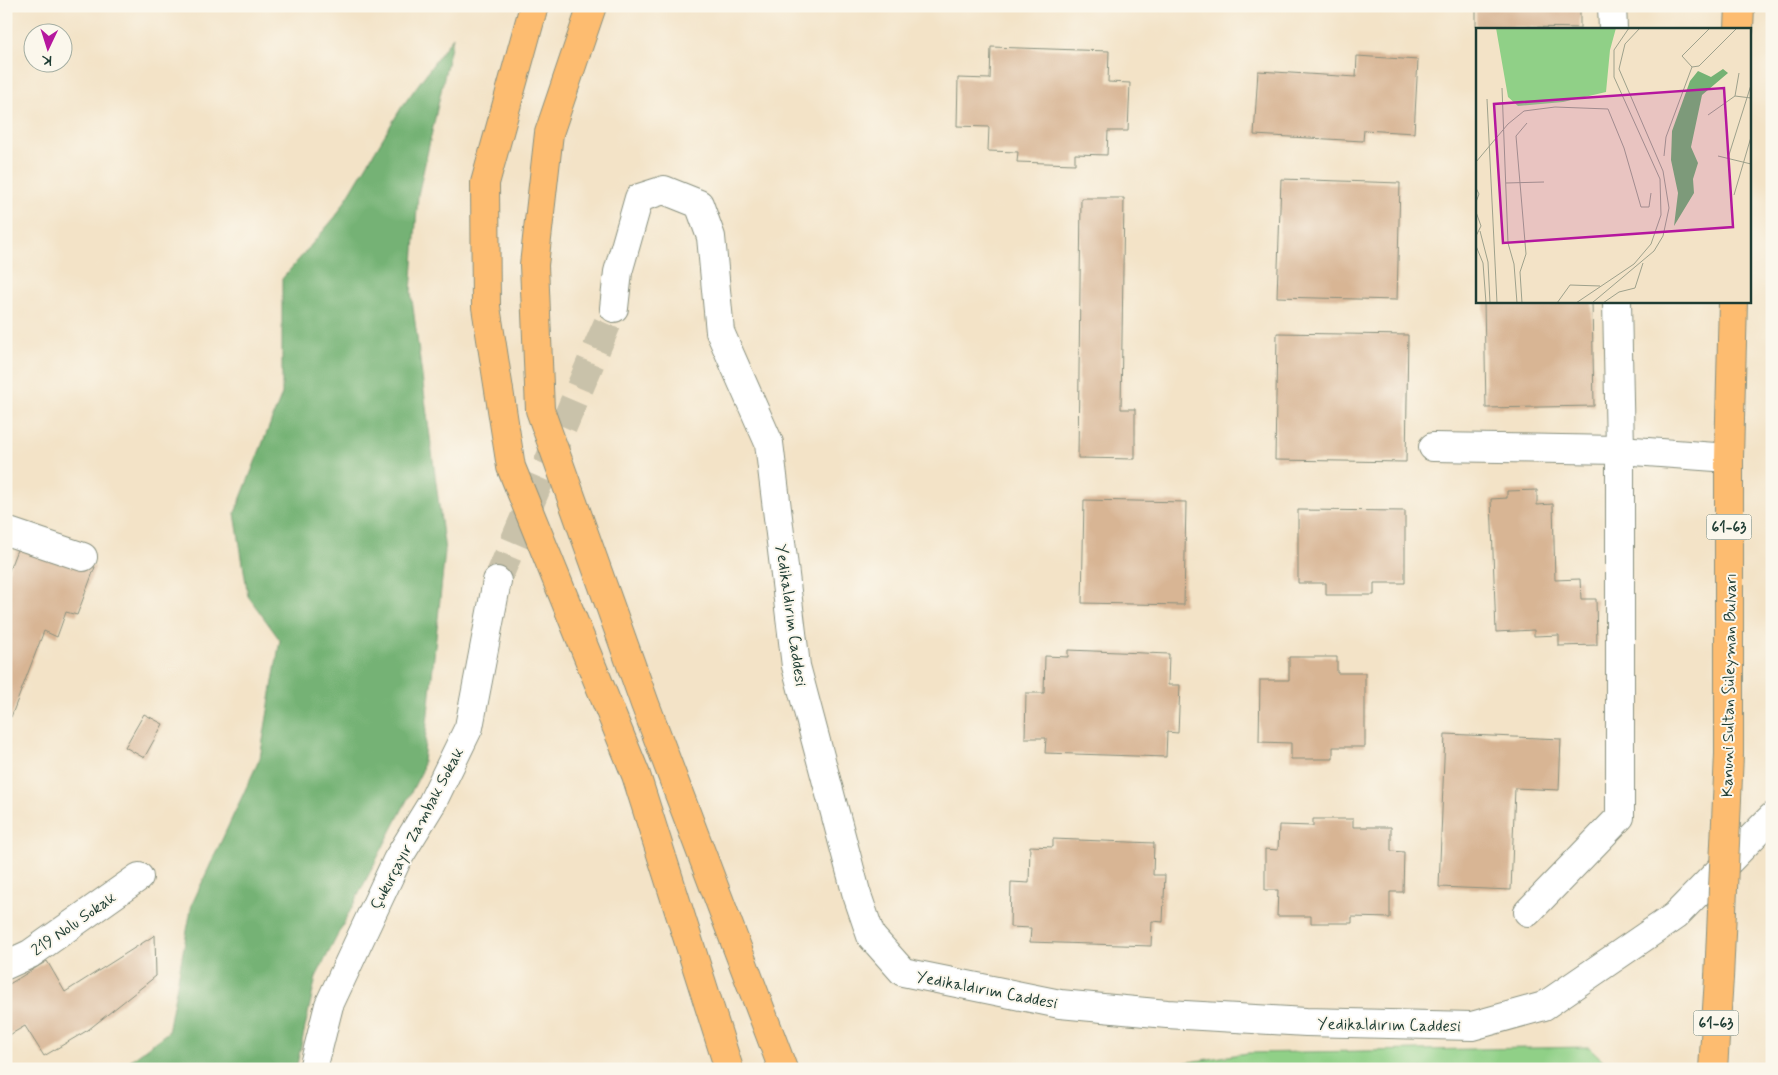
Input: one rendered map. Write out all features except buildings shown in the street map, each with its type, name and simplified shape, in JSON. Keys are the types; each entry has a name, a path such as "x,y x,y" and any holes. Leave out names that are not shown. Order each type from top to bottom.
{"main road":[{"path":"534,6 485,183 486,307 511,467 636,775 730,1069"},
{"path":"592,6 549,133 534,264 540,410 642,695 784,1069"},
{"path":"1740,6 1740,28"},
{"name":"Kanuni Sultan Süleyman Bulvarı","path":"1713,1069 1729,754 1729,458 1733,302"}],"street":[{"path":"1612,6 1613,28"},
{"name":"Yedikaldırım Caddesi","path":"614,308 618,272 639,198 664,190 699,204 711,237 720,332 769,443 798,675 856,892 871,936 903,972 1060,1004 1167,1014 1306,1022 1472,1026 1544,1006 1675,916 1772,817"},
{"path":"1528,912 1620,817 1620,450 1617,302"},
{"path":"1433,447 1620,450 1729,458"},
{"path":"6,531 83,557"},
{"name":"Çukurçayır Zambak Sokak","path":"313,1069 329,1005 397,860 432,803 469,727 497,580"},
{"name":"219 Nolu Sokak","path":"6,965 30,954 139,877"}],"green space":[{"path":"453,37 418,195 411,292 445,551 422,771 316,977 296,1069 119,1069 168,1032 192,904 260,758 280,640 248,596 235,513 282,394 282,279 336,216 401,108"},
{"path":"1589,1047 1612,1069 1144,1069 1247,1053"}],"tunnel":[{"path":"497,581 614,308"}]}
